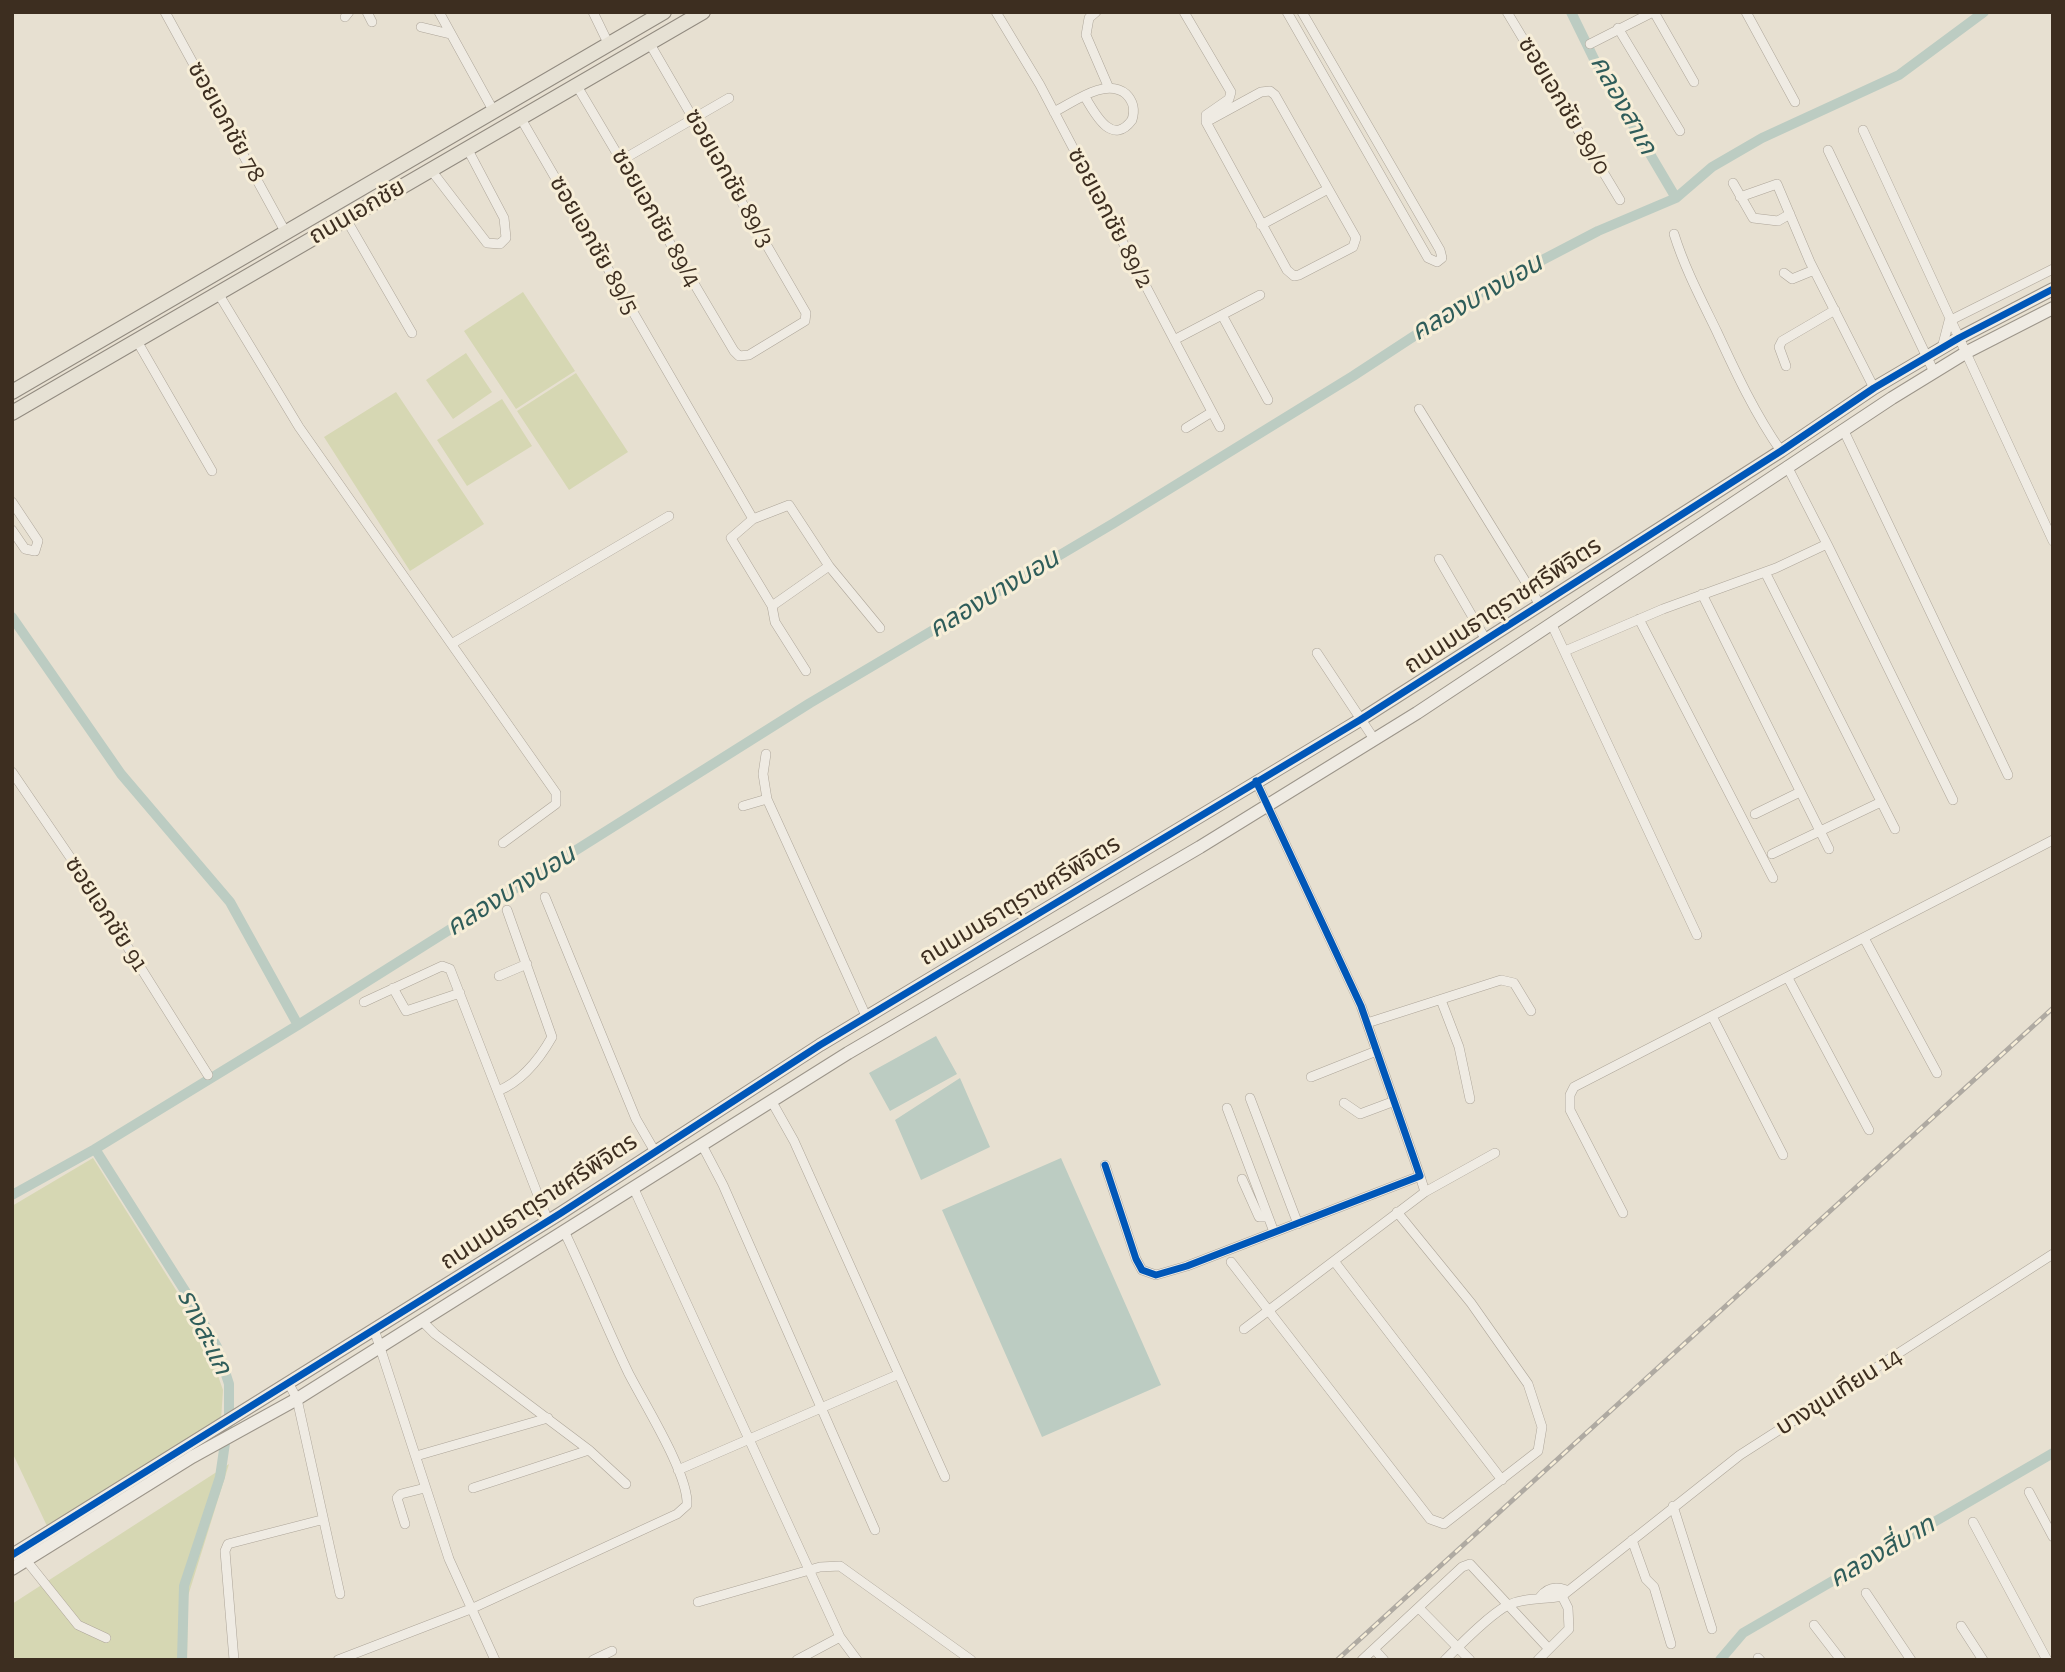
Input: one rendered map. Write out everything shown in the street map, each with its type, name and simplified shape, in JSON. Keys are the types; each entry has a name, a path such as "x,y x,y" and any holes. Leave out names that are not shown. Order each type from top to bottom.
{"main road":[{"name":"ถนนเอกชัย","path":"12,393 664,12"},
{"name":"ถนนเอกชัย","path":"12,413 703,12"},
{"path":"150,313 150,323 160,327"},
{"path":"125,327 134,331 137,341"}],"street":[{"name":"ซอยเอกชัย 78","path":"165,12 286,233"},
{"path":"367,12 373,22"},
{"path":"439,12 493,110"},
{"path":"593,12 609,45"},
{"name":"ซอยเอกชัย 89/2","path":"996,12 1055,112 1220,427"},
{"path":"1085,97 1102,126 1121,129 1132,120 1134,106 1124,92 1108,86 1086,35 1089,18 1096,12"},
{"path":"1184,12 1231,92 1229,99 1206,116 1206,122 1287,270 1294,276 1355,244 1356,238 1275,95 1261,92 1206,122"},
{"path":"1287,12 1428,258 1434,262 1440,260 1440,250 1302,12"},
{"name":"ซอยเอกชัย 89/0","path":"1507,12 1620,200"},
{"path":"1590,44 1653,12 1694,82"},
{"path":"1746,12 1795,102"},
{"path":"421,27 450,34"},
{"path":"1618,29 1680,131"},
{"name":"ซอยเอกชัย 89/3","path":"650,44 806,313 805,321 749,355 739,356 734,351"},
{"name":"ซอยเอกชัย 89/4","path":"577,86 734,351"},
{"path":"1055,112 1108,86"},
{"path":"622,160 729,98"},
{"name":"ซอยเอกชัย 89/5","path":"520,117 754,519"},
{"path":"1863,130 2053,541"},
{"path":"431,170 487,243 500,244 506,238 504,218 467,148"},
{"path":"1828,150 1934,372"},
{"path":"1740,197 1776,182 1814,270 1835,310 1878,385 1892,398"},
{"path":"1733,183 1753,218 1778,220 1790,214"},
{"path":"1261,225 1328,189"},
{"path":"345,219 412,332"},
{"path":"1674,233 1688,274 1757,416 1781,451"},
{"path":"1942,348 1949,321 2053,269"},
{"path":"1784,274 1791,279 1814,270"},
{"name":"ถนนมนธาตุราชศรีพิจิตร","path":"12,1569 192,1451 201,1436 289,1384 548,1221 654,1150 866,1016 1360,720 1781,451 1878,385 1959,338 2053,289"},
{"path":"218,293 299,427 397,569 453,643 558,798 550,809 503,843"},
{"path":"1174,340 1260,295"},
{"name":"ถนนมนธาตุราชศรีพิจิตร","path":"12,1555 192,1451 230,1438 297,1399 848,1053 1268,805 1374,739 1552,625 1892,398 1967,352 2053,308"},
{"path":"1786,366 1779,348 1782,341 1835,310"},
{"path":"1222,315 1268,400"},
{"path":"137,341 212,471"},
{"path":"1419,408 1540,605"},
{"path":"1186,428 1212,412"},
{"path":"1843,429 2008,775"},
{"path":"1787,466 1953,800"},
{"path":"12,518 14,505"},
{"path":"12,530 27,551 35,551 38,541 14,505"},
{"path":"806,671 775,622 772,606 732,542 736,532 754,519 784,505 793,507 829,566 880,628"},
{"path":"453,643 669,516"},
{"path":"1565,651 1702,594 1765,572 1827,544"},
{"path":"1439,559 1486,640"},
{"path":"772,606 829,566"},
{"path":"1765,572 1895,829"},
{"path":"1702,594 1829,849"},
{"path":"1639,619 1773,878"},
{"path":"1552,625 1697,936"},
{"path":"1317,653 1374,739"},
{"path":"766,754 763,774 767,799 866,1016"},
{"name":"ซอยเอกชัย 91","path":"12,772 207,1074"},
{"path":"1256,781 1367,1023 1374,1052 1426,1192"},
{"path":"1755,814 1800,792"},
{"path":"743,806 767,799"},
{"path":"1772,854 1881,802"},
{"path":"1623,1213 1570,1110 1570,1095 1574,1087 2053,840"},
{"path":"545,897 636,1119 654,1150"},
{"path":"498,1091 511,1085 531,1066 552,1037 507,910"},
{"path":"1864,938 1937,1073"},
{"path":"499,976 527,964"},
{"path":"364,1002 442,966 450,969 548,1221"},
{"path":"1788,978 1869,1130"},
{"path":"1367,1023 1507,980 1518,987 1521,1000 1531,1011"},
{"path":"393,988 406,1011 460,993"},
{"path":"1441,1000 1460,1047 1470,1099"},
{"path":"1712,1016 1783,1155"},
{"path":"1311,1077 1374,1052"},
{"path":"1250,1098 1298,1224"},
{"path":"772,1102 794,1141 945,1477"},
{"path":"1344,1102 1360,1114 1392,1102"},
{"path":"1227,1108 1274,1232"},
{"path":"702,1145 723,1185 875,1530"},
{"path":"1244,1329 1397,1212 1426,1192 1495,1153"},
{"path":"1105,1165 1136,1259 1142,1270 1148,1274 1165,1274 1420,1176"},
{"path":"1242,1179 1259,1217 1268,1217"},
{"path":"634,1189 840,1637 857,1660"},
{"path":"1231,1262 1430,1519 1444,1524 1451,1522 1538,1451 1542,1427 1534,1396 1471,1303 1397,1212"},
{"path":"338,1660 473,1608 683,1510 688,1496 678,1470 628,1371 565,1233"},
{"name":"บางขุนเทียน 14","path":"1569,1590 1740,1455 2053,1254"},
{"path":"1334,1261 1502,1480"},
{"path":"422,1321 435,1334 589,1450 626,1485"},
{"path":"374,1329 382,1346 449,1559 495,1660"},
{"path":"678,1470 897,1375"},
{"path":"289,1384 297,1399 321,1520 340,1594"},
{"path":"235,1416 249,1427"},
{"path":"416,1456 548,1418"},
{"path":"473,1488 589,1450"},
{"path":"405,1524 397,1499 401,1494 425,1488"},
{"path":"2029,1492 2053,1537"},
{"path":"1673,1506 1712,1629"},
{"path":"234,1660 225,1551 228,1544 321,1520"},
{"path":"1973,1522 2047,1660"},
{"path":"1632,1540 1646,1580 1654,1587 1671,1644"},
{"path":"26,1560 78,1625 106,1638"},
{"path":"698,1602 831,1564 840,1566 971,1660"},
{"path":"1362,1660 1462,1567 1470,1564 1549,1649"},
{"path":"1445,1660 1508,1605 1540,1597 1547,1599 1569,1590 1569,1629 1538,1660"},
{"path":"1866,1593 1911,1660"},
{"path":"1419,1608 1470,1660"},
{"path":"1814,1625 1841,1660"},
{"path":"1961,1626 1983,1660"},
{"path":"797,1660 840,1637"},
{"path":"1374,1649 1384,1660"},
{"path":"593,1660 612,1651"}],"green space":[{"path":"523,292 575,371 516,409 464,331"},
{"path":"466,353 492,392 453,419 426,380"},
{"path":"576,373 628,452 569,490 517,411"},
{"path":"396,392 484,524 410,571 324,437"},
{"path":"502,399 532,446 467,486 437,440"},
{"path":"93,1158 203,1333 223,1390 221,1420 47,1526 12,1452 12,1206"},
{"path":"229,1464 188,1596 187,1660 12,1660 12,1604"}],"shaded area":[{"path":"936,1036 957,1074 890,1111 869,1073"},
{"path":"960,1078 990,1147 921,1180 895,1120"},
{"path":"1061,1158 1161,1385 1042,1437 942,1210"}],"waterway":[{"name":"คลองสาเก","path":"1571,12 1595,61 1676,198"},
{"name":"คลองบางบอน","path":"12,1195 95,1149 298,1025 810,703 1114,523 1353,376 1483,291 1598,231 1676,198 1712,167 1762,138 1899,75 1984,12"},
{"path":"12,617 121,774 230,902 298,1025"},
{"name":"รางสะแก","path":"95,1149 192,1302 217,1347 229,1384 229,1416 220,1477 184,1586 182,1660"},
{"name":"คลองสี่บาท","path":"1720,1660 1743,1633 2053,1453"}],"railway":[{"path":"1337,1660 2053,1008"}],"cycle path":[{"path":"12,1555 561,1213 820,1045 1360,720 1781,451 1874,388 1959,338 2053,289"},
{"path":"1105,1165 1136,1259 1142,1270 1156,1275 1187,1266 1420,1176 1361,1006 1256,781"}]}
